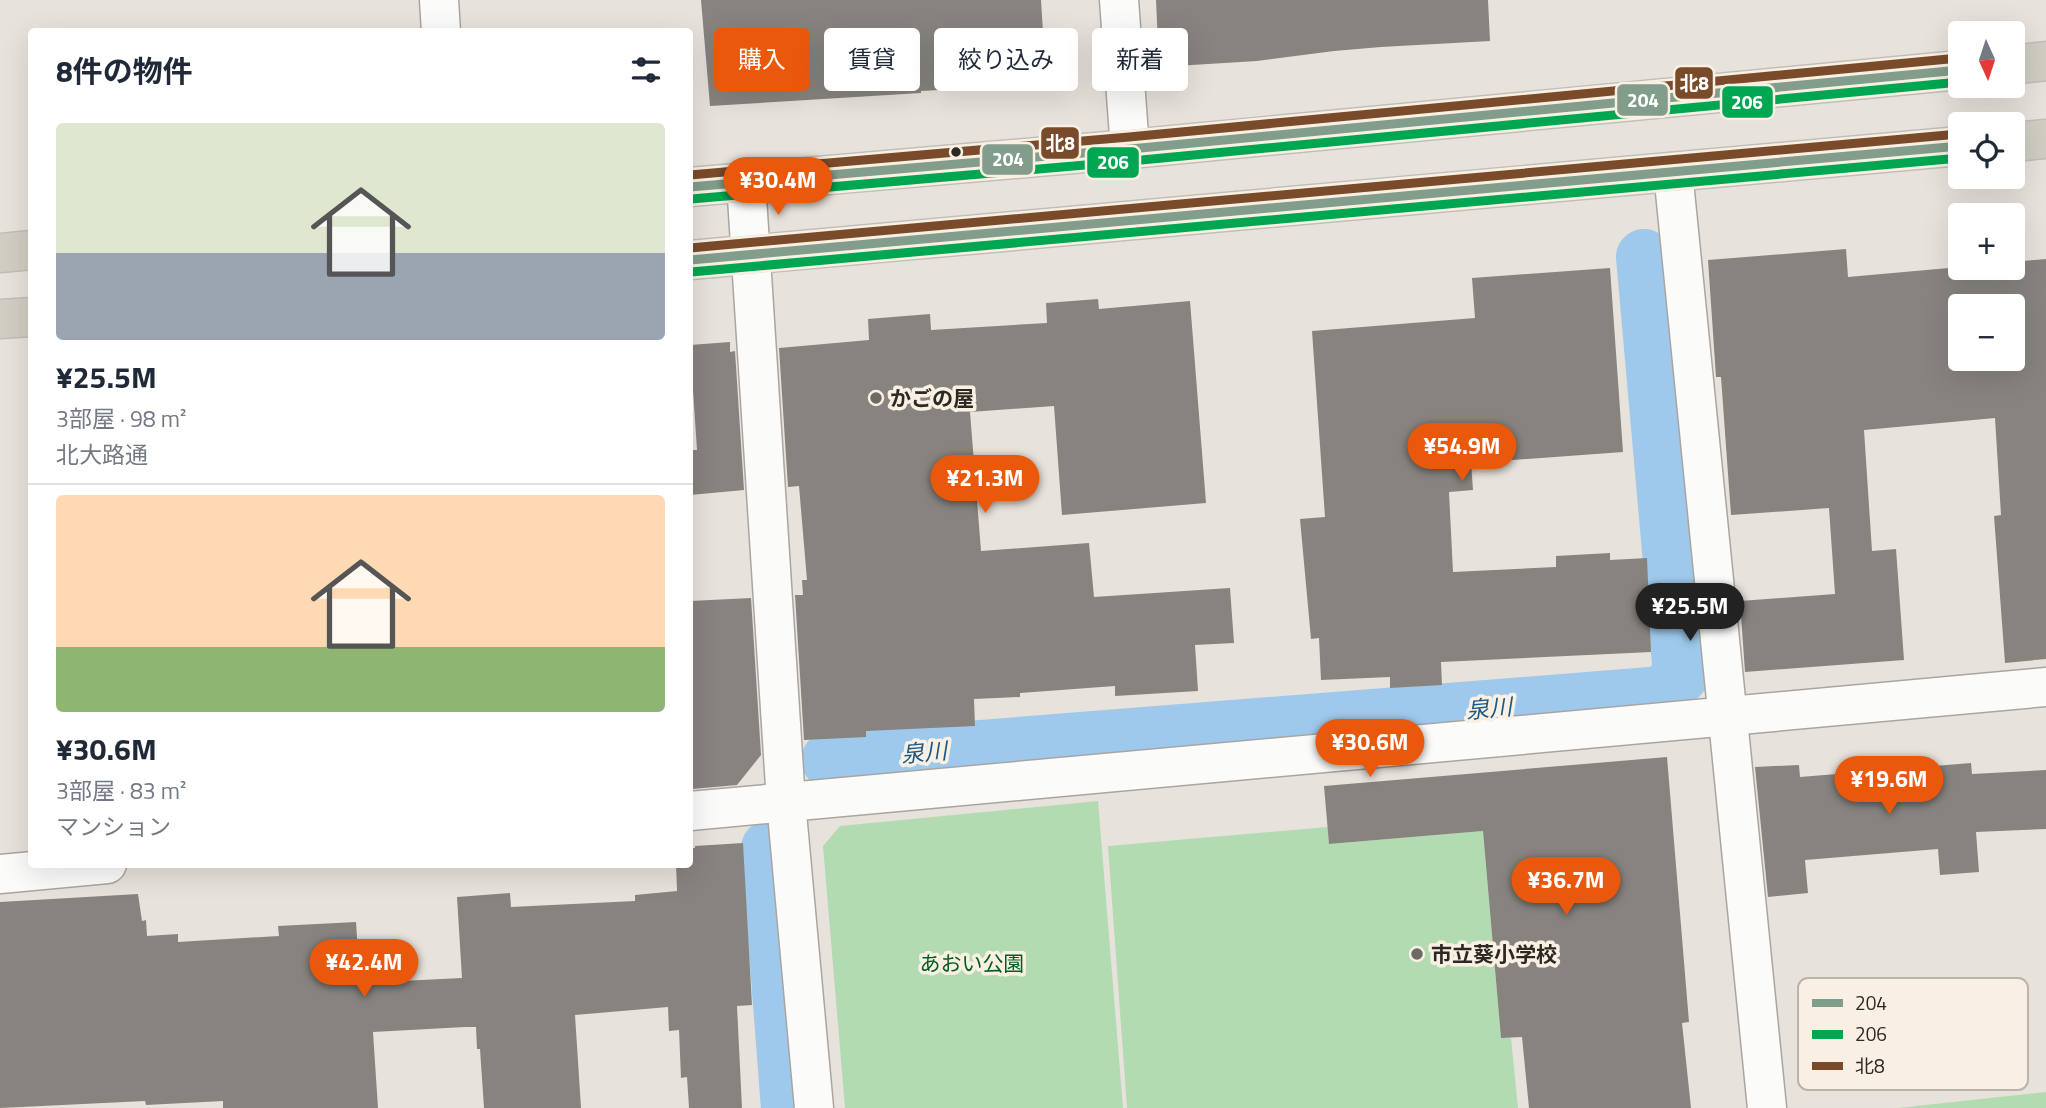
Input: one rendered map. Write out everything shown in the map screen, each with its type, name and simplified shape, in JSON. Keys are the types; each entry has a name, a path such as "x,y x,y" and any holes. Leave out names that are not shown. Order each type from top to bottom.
{"highway":[{"path":"2025,63 2046,61"},
{"path":"693,187 1130,149 1948,70"},
{"path":"2025,141 2046,139"},
{"path":"693,260 1948,147"},
{"path":"0,253 28,250"},
{"path":"0,320 28,317"}],"street":[{"path":"439,0 441,28"},
{"path":"1119,0 1130,149"},
{"path":"1673,172 1767,1108"},
{"path":"746,182 786,802 814,1108"},
{"path":"693,811 2046,687"},
{"path":"0,874 64,868"}],"green space":[{"name":"あおい公園","path":"1098,801 1123,1108 845,1108 823,846 840,826"},
{"path":"1328,827 1329,844 1483,831 1501,1038 1511,1038 1518,1108 1127,1108 1108,846"},
{"path":"2046,1092 2046,1108 1898,1108"}],"building":[{"path":"701,0 1041,0 1043,28 934,28 934,90 710,106"},
{"path":"1156,0 1488,0 1490,41 1381,47 1257,61 1188,65 1188,28 1157,28"},
{"path":"1846,249 1848,277 1948,268 1948,280 2025,280 2025,261 2046,259 2046,659 2005,663 1994,516 2001,515 1995,418 1864,430 1872,551 1896,549 1904,660 1745,672 1740,601 1835,594 1829,508 1731,515 1721,377 1716,377 1708,260"},
{"path":"1610,268 1623,452 1471,463 1473,490 1449,492 1453,572 1556,567 1556,556 1610,553 1610,560 1647,558 1651,652 1441,662 1442,685 1390,688 1390,677 1321,680 1319,638 1311,639 1300,519 1325,517 1312,331 1475,318 1472,278"},
{"path":"1098,299 1099,309 1190,301 1206,503 1062,515 1054,406 970,412 981,551 1089,543 1094,597 1230,588 1234,643 1195,645 1198,691 1115,696 1115,686 1020,693 1020,697 974,699 975,726 866,731 866,737 804,740 795,595 803,595 802,580 807,580 799,486 788,487 779,348 869,340 868,319 930,314 931,330 1047,323 1046,303"},
{"path":"730,342 730,352 735,351 744,490 693,495 693,450 697,450 693,345"},
{"path":"751,598 761,755 737,785 693,789 693,601"},
{"path":"1667,757 1689,1022 1682,1023 1691,1108 1529,1108 1522,1037 1501,1038 1483,831 1329,844 1324,786"},
{"path":"1971,763 1972,774 2046,770 2046,829 1976,832 1979,872 1940,875 1938,849 1805,860 1808,893 1768,897 1755,767 1799,765 1800,777"},
{"path":"743,843 752,1005 737,1006 742,1108 689,1108 687,1077 681,1078 679,1030 669,1031 668,1007 575,1015 581,1108 484,1108 476,1027 465,1027 373,1032 378,1108 223,1108 223,1101 146,1105 145,1101 0,1108 0,902 138,894 142,921 146,920 147,936 178,934 178,942 279,936 278,926 356,922 360,983 462,978 457,897 510,893 511,907 635,901 635,895 677,891 676,868 693,868 695,846"}],"waterway":[{"name":"泉川","path":"829,760 1663,694 1681,675 1644,257"},
{"name":"泉川","path":"769,848 789,1108"}],"transit line":[{"name":"北8","path":"693,175 1129,137 1948,59"},
{"name":"204","path":"693,187 1130,149 1948,71"},
{"name":"206","path":"693,199 1131,161 1948,83"},
{"name":"北8","path":"693,248 1948,135"},
{"name":"204","path":"693,260 1948,147"},
{"name":"206","path":"693,272 1948,159"}],"place":[{"name":"かごの屋","path":"876,398"},
{"name":"市立葵小学校","path":"1417,954"}]}
